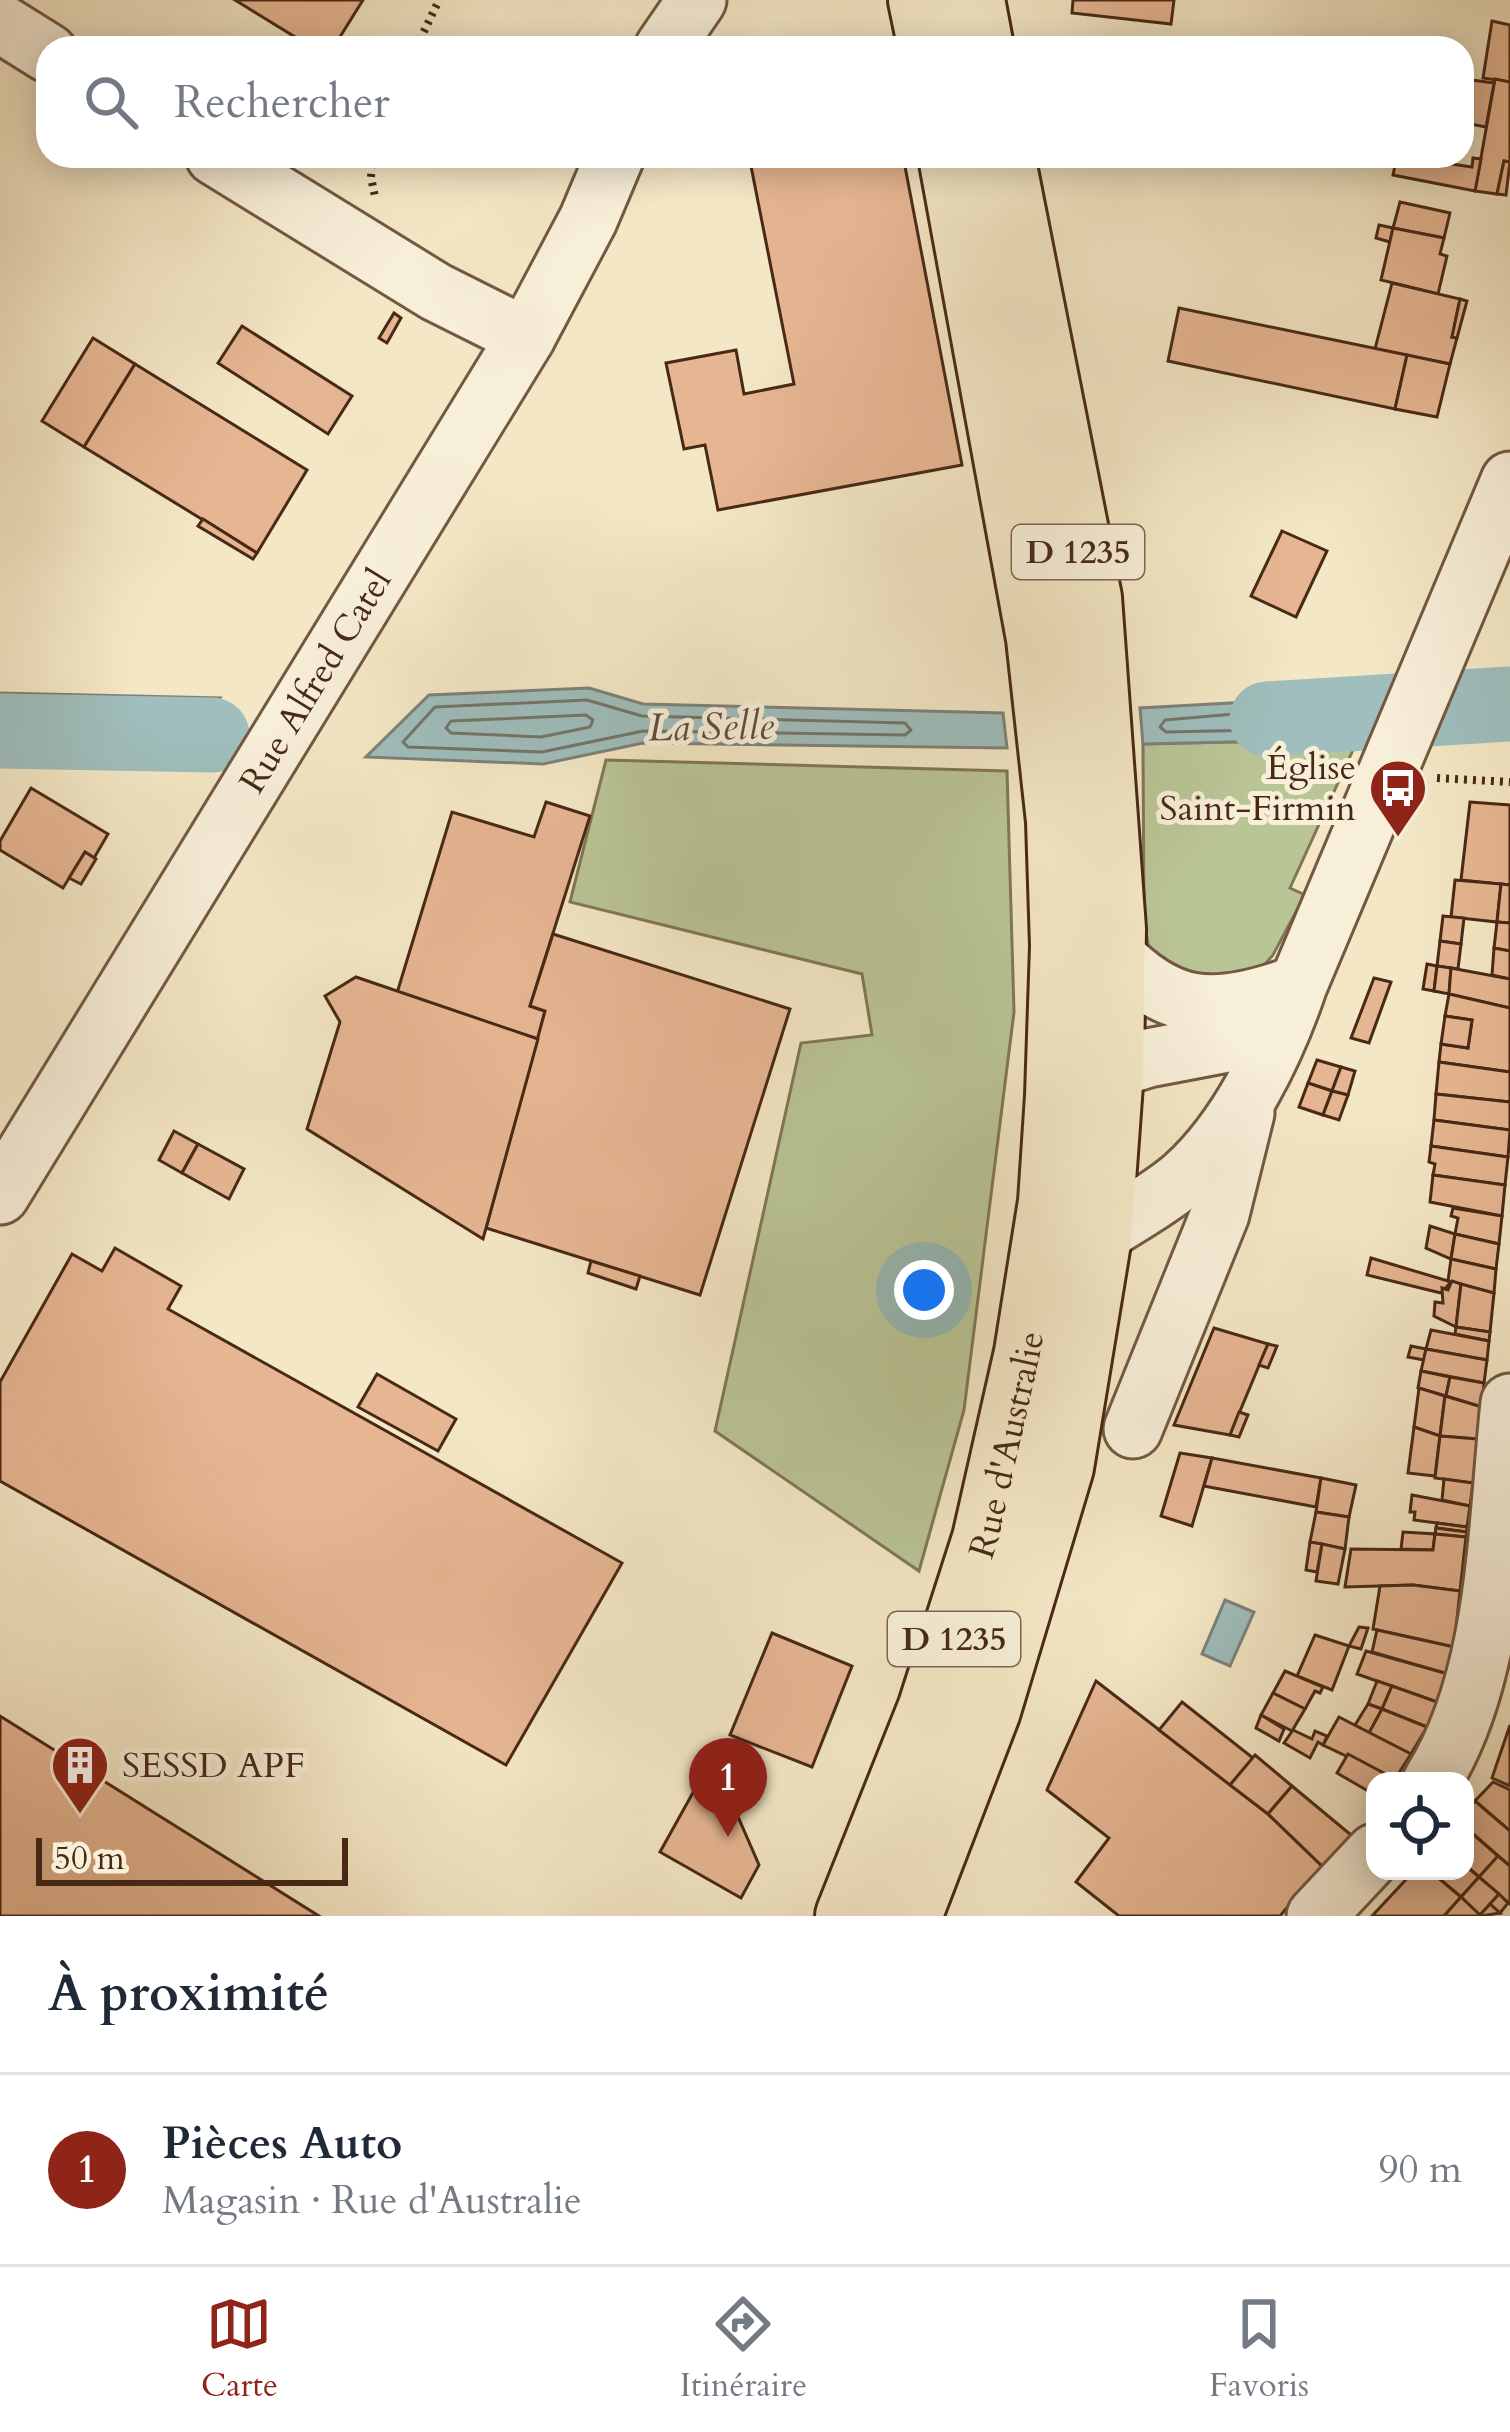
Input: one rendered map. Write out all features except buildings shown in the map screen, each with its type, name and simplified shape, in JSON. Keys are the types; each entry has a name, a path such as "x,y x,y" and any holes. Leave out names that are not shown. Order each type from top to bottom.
{"main road":[{"path":"922,0 930,36"},
{"path":"971,0 978,36"},
{"name":"D 1235","path":"954,168 1040,638 1060,821 1064,946 1084,1083"},
{"name":"D 1235","path":"1003,168 1088,598 1113,953 1084,1083"},
{"name":"Rue d'Australie","path":"908,1916 987,1710 1060,1467 1097,1236 1084,1083"},
{"name":"Rue d'Australie","path":"849,1916 931,1710 986,1539 1028,1353 1052,1202 1084,1083"}],"street":[{"path":"664,36 668,0"},
{"path":"671,36 697,0"},
{"path":"0,23 36,46"},
{"path":"234,168 436,292 526,337"},
{"name":"Rue Alfred Catel","path":"0,1196 526,337 611,168"},
{"path":"1097,1236 1184,1178 1251,1092 1279,1042 1298,985 1424,686 1503,517"},
{"path":"1113,953 1139,981 1162,994 1209,1006 1251,1001 1298,985"},
{"path":"1084,1083 1148,1058 1227,1043 1262,1020 1298,985"},
{"path":"1133,1429 1220,1214 1251,1092"},
{"path":"1437,1772 1468,1703 1486,1621 1510,1403"},
{"path":"1316,1916 1366,1862"}],"path":[{"path":"422,36 439,0"},
{"path":"1391,764 1475,783 1510,782"}],"green space":[{"path":"1358,739 1290,888 1305,895 1273,955 1258,972 1195,986 1149,949 1144,921 1143,744"},
{"path":"606,760 1007,771 1014,1012 964,1410 919,1571 715,1431 801,1043 872,1035 862,974 570,902"}],"water":[{"path":"1510,679 1510,729 1444,731 1465,682"},
{"path":"1383,685 1358,739 1143,744 1140,708 1303,699"},
{"path":"589,688 643,704 1003,713 1007,748 643,743 543,764 366,757 429,695"},
{"path":"0,693 220,698 182,757 0,754"},
{"path":"1225,1600 1254,1612 1230,1666 1202,1654"}],"waterway":[{"name":"La Selle","path":"1267,719 1510,704"},
{"name":"La Selle","path":"0,731 212,735"}],"place":[{"name":"Église Saint-Firmin","path":"1398,839"},
{"name":"SESSD APF","path":"80,1816"},
{"name":"Pièces Auto","path":"728,1837"}]}
